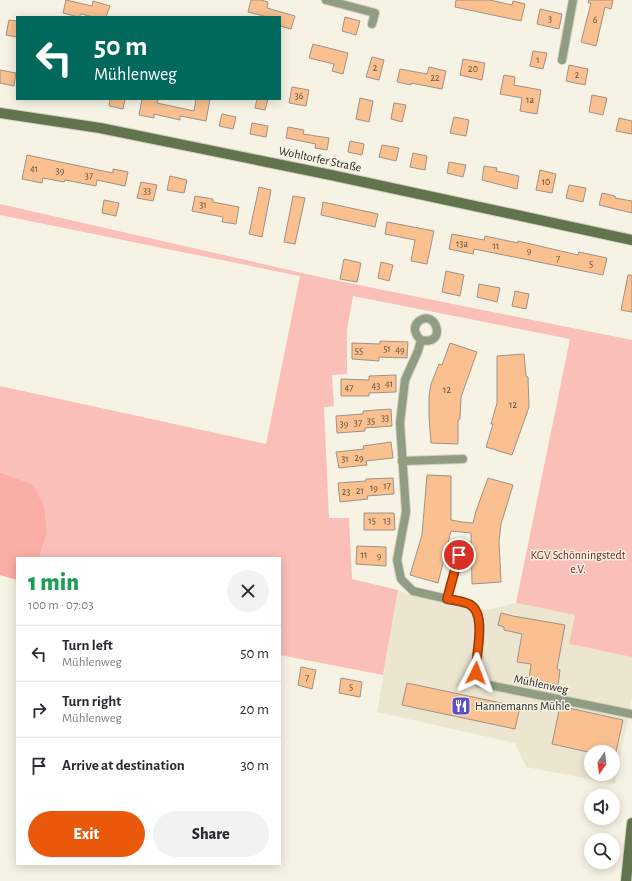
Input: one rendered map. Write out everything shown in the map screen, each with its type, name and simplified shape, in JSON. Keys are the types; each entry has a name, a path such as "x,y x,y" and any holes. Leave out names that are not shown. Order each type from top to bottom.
{"street":[{"path":"326,0 375,13 372,24"},
{"path":"562,60 573,0"},
{"name":"Wohltorfer Straße","path":"0,113 108,130 339,176 632,240"},
{"name":"Mühlenweg","path":"421,340 405,380 400,423 406,512 397,560 402,579 413,591 469,604 475,609 480,625 476,664 479,683 632,714"},
{"path":"402,460 463,458"},
{"path":"447,599 459,555"},
{"path":"626,881 632,823"}],"shaded area":[{"path":"0,472 32,484 44,506 47,533 39,557 16,557 16,580 0,575"},
{"path":"398,590 405,593 486,610 516,603 575,615 569,644 632,657 632,698 620,759 620,745 584,745 584,778 526,767 515,743 377,712"},
{"path":"599,781 616,781 615,784"}],"green space":[{"name":"KGV Schönningstedt e.V.","path":"0,204 329,279 632,340 632,657 569,644 575,615 516,603 570,339 353,296 347,330 347,374 332,375 334,406 324,407 329,518 349,518 352,579 398,590 383,675 281,655 281,557 39,557 47,533 32,484 0,472 0,386 266,444 300,276 0,215"}],"building":[{"path":"66,0 92,6 93,1 110,6 106,16 90,16 81,14 80,16 75,16 63,13"},
{"path":"251,0 261,0 268,2 267,8 295,16 291,29 281,26 281,16 264,16 248,12"},
{"path":"456,0 490,0 512,5 513,1 525,4 521,21 455,7"},
{"path":"589,0 613,0 611,9 605,7 596,46 581,42 591,3 588,3"},
{"path":"540,9 562,14 559,29 537,24"},
{"path":"345,17 360,21 356,35 342,31"},
{"path":"9,20 16,21 16,37 6,35"},
{"path":"313,44 348,53 343,74 332,71 334,64 309,58"},
{"path":"533,51 547,53 543,69 530,66"},
{"path":"372,57 384,60 379,80 366,77"},
{"path":"463,59 485,63 482,80 460,75"},
{"path":"569,65 588,69 585,85 566,81"},
{"path":"429,67 446,71 442,89 397,82 400,69 427,74"},
{"path":"0,70 16,73 14,86 0,83"},
{"path":"504,75 515,77 514,85 541,90 537,114 520,111 522,98 500,94"},
{"path":"292,87 309,90 306,106 289,103"},
{"path":"592,95 607,98 603,115 589,112"},
{"path":"360,98 373,101 369,122 356,119"},
{"path":"110,100 125,100 123,109 109,106"},
{"path":"142,100 158,100 157,103 194,111 196,100 210,100 206,121 180,116 180,120 154,114 154,118 139,115"},
{"path":"257,100 268,100 265,110 255,108"},
{"path":"394,103 406,105 402,122 391,119"},
{"path":"222,114 236,117 233,129 219,126"},
{"path":"454,117 469,120 466,136 450,133"},
{"path":"619,118 632,121 632,134 616,131"},
{"path":"252,123 268,126 266,137 250,134"},
{"path":"288,127 304,130 303,134 329,138 327,150 315,148 316,144 286,138"},
{"path":"350,141 364,144 362,155 348,152"},
{"path":"382,145 399,148 396,161 379,157"},
{"path":"413,153 427,156 425,170 410,167"},
{"path":"27,155 113,173 113,169 128,172 125,186 97,180 96,186 65,180 64,182 43,178 42,183 22,179"},
{"path":"449,162 466,165 463,177 447,173"},
{"path":"484,166 497,168 496,171 519,176 517,189 482,180"},
{"path":"540,170 556,174 552,193 536,190"},
{"path":"170,176 187,180 184,193 167,190"},
{"path":"141,182 157,185 153,201 137,198"},
{"path":"569,185 586,188 583,202 566,198"},
{"path":"259,187 271,190 262,237 249,234"},
{"path":"602,193 615,196 615,198 632,201 632,213 599,205"},
{"path":"195,196 213,199 213,202 239,207 236,224 222,222 223,217 192,211"},
{"path":"293,196 305,198 295,244 284,242"},
{"path":"104,200 119,203 116,216 102,213"},
{"path":"323,202 378,214 375,227 321,215"},
{"path":"387,222 434,231 427,264 411,261 415,240 385,234"},
{"path":"452,234 484,240 485,236 518,243 518,241 578,255 579,252 607,258 603,275 474,249 473,254 449,249"},
{"path":"344,259 361,263 357,282 340,279"},
{"path":"381,262 393,265 389,281 378,278"},
{"path":"446,271 464,275 460,296 442,292"},
{"path":"628,275 632,275 632,312 621,310"},
{"path":"479,284 500,288 497,302 477,297"},
{"path":"515,291 529,294 526,309 512,306"},
{"path":"380,341 408,342 407,358 379,357 379,361 352,359 352,343 380,344"},
{"path":"450,343 477,352 461,397 460,419 458,420 458,444 431,443 429,397 431,384 439,364 442,365"},
{"path":"524,354 526,376 528,377 529,407 512,455 486,447 493,424 491,424 497,403 497,356"},
{"path":"396,375 396,392 369,393 369,396 341,396 341,379 369,380 369,376"},
{"path":"391,409 392,426 365,428 365,431 337,433 336,416 363,414 363,411"},
{"path":"391,442 393,458 366,461 367,465 339,468 336,452 364,449 363,446"},
{"path":"427,475 451,476 451,520 462,522 473,523 488,478 513,485 501,524 499,541 501,582 472,584 471,533 451,531 438,583 410,575 422,535"},
{"path":"393,478 394,494 367,496 368,499 340,502 338,483 366,481 366,479"},
{"path":"364,513 394,513 395,530 364,530"},
{"path":"357,546 386,547 386,566 356,564"},
{"path":"501,613 565,625 557,669 560,670 558,685 538,683 538,681 529,679 531,664 517,662 522,634 504,630 504,627 498,625"},
{"path":"301,667 316,670 312,689 298,685"},
{"path":"341,678 362,682 360,697 339,693"},
{"name":"Hannemanns Mühle","path":"407,683 520,707 515,729 402,705"},
{"path":"560,706 623,720 618,745 584,745 584,751 552,744"}],"place":[{"name":"Hannemanns Mühle","path":"461,706"}],"route":[{"path":"459,555 447,599 469,604 475,609 480,625 476,673"}]}
